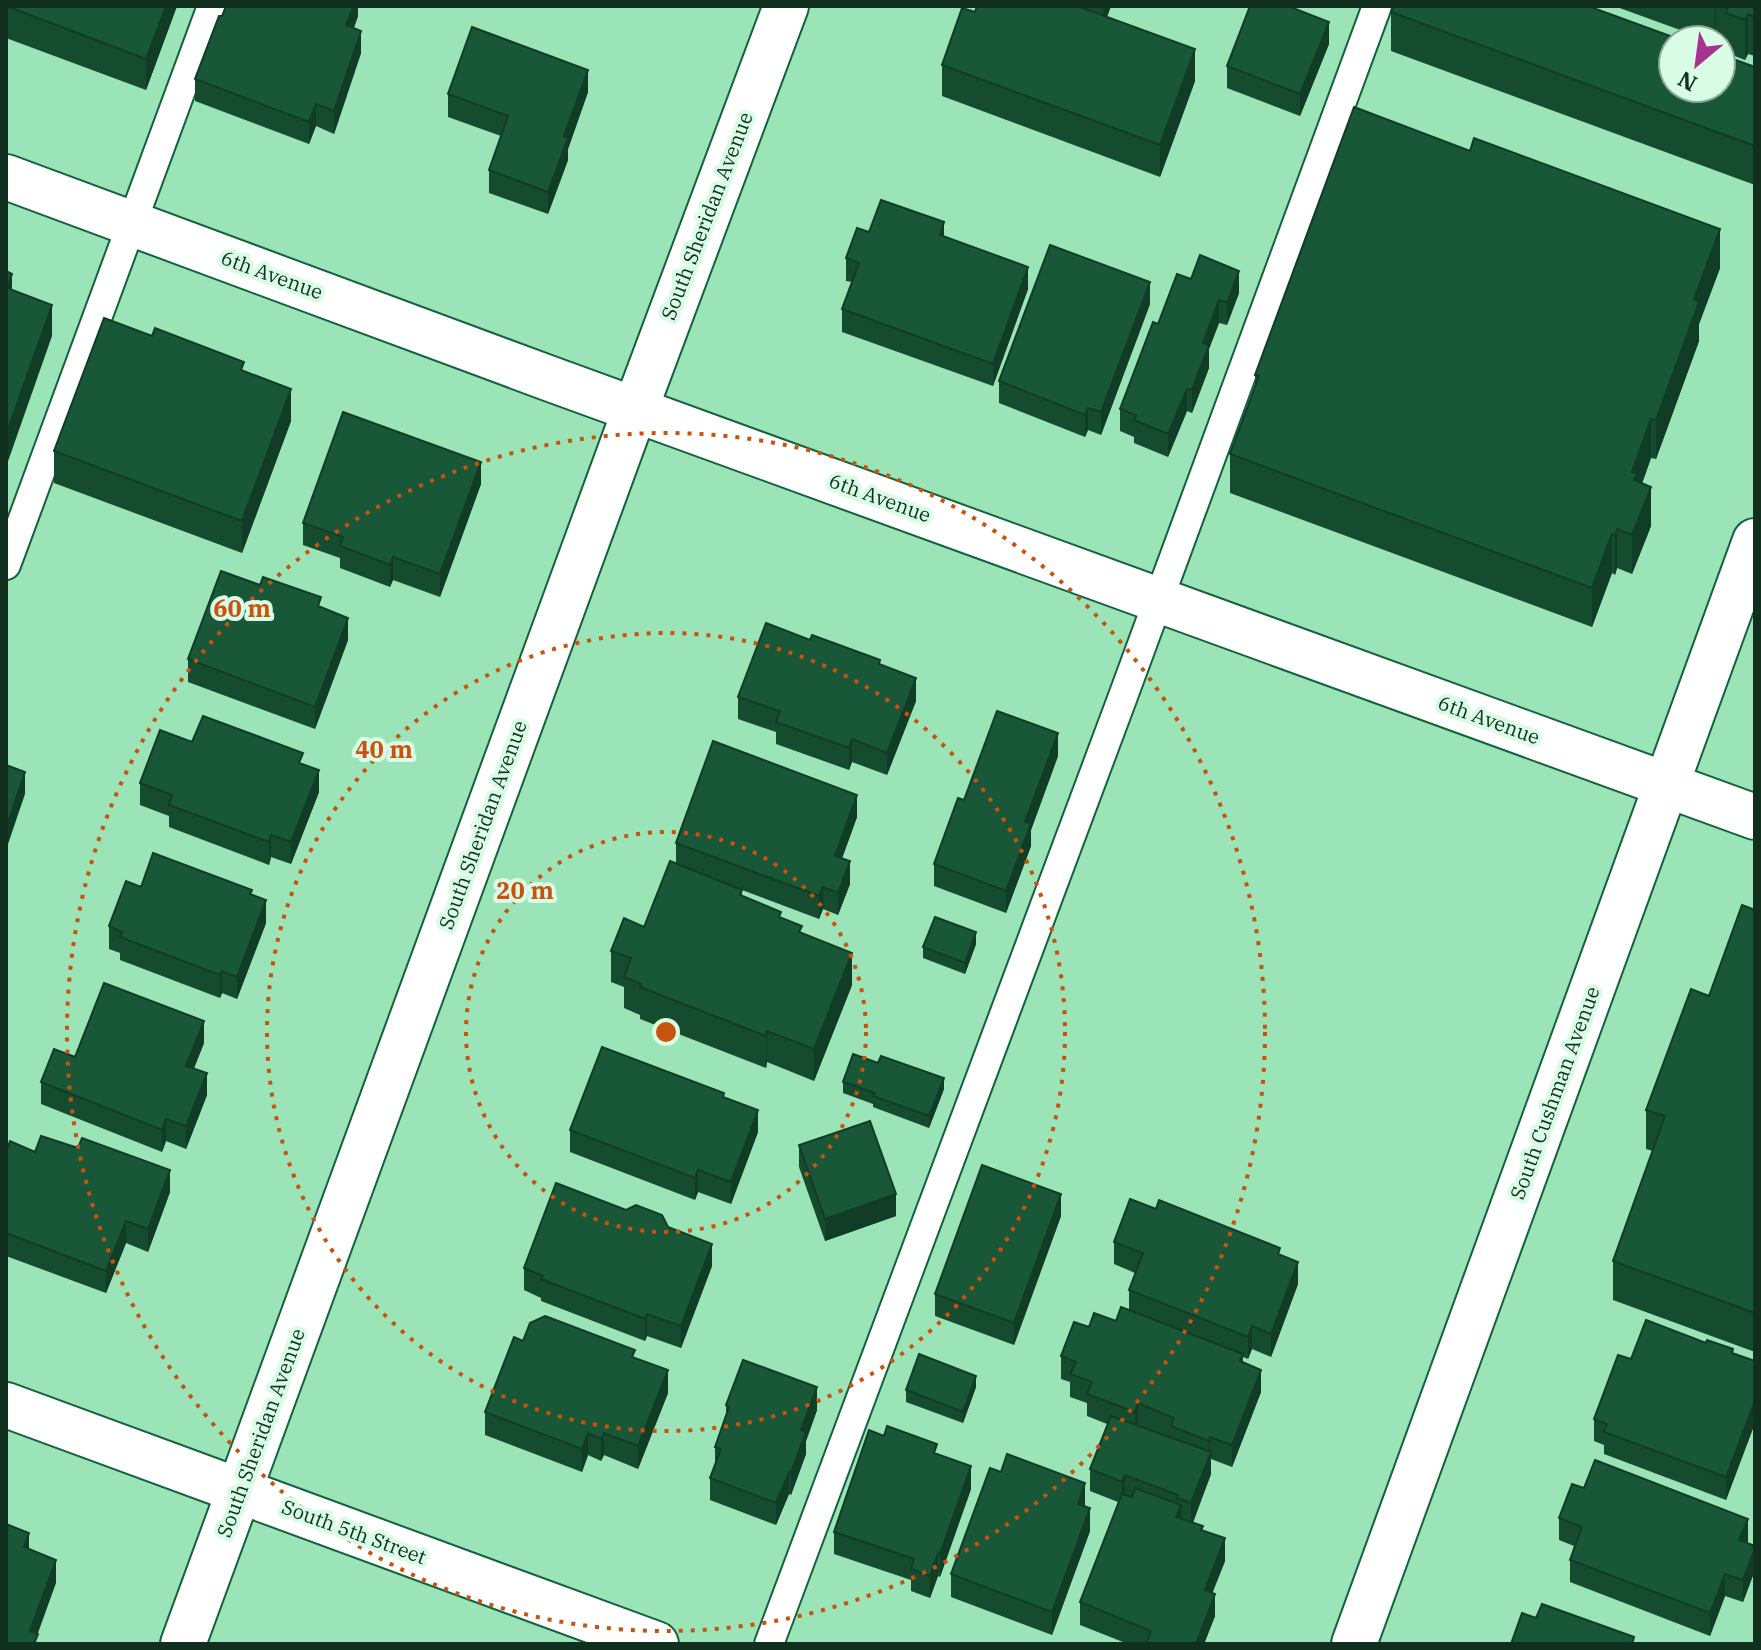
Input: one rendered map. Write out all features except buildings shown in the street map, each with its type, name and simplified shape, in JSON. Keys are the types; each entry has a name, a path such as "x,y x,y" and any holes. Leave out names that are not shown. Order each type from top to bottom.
{"street":[{"name":"South Sheridan Avenue","path":"183,1644 786,6"},
{"name":"6th Avenue","path":"6,177 635,410 1755,817"},
{"name":"South Cushman Avenue","path":"1354,1644 1668,785 1744,604 1755,541"},
{"name":"South 5th Street","path":"6,1405 656,1644"}],"lane":[{"path":"6,565 212,6"},
{"path":"769,1644 1377,6"}]}
